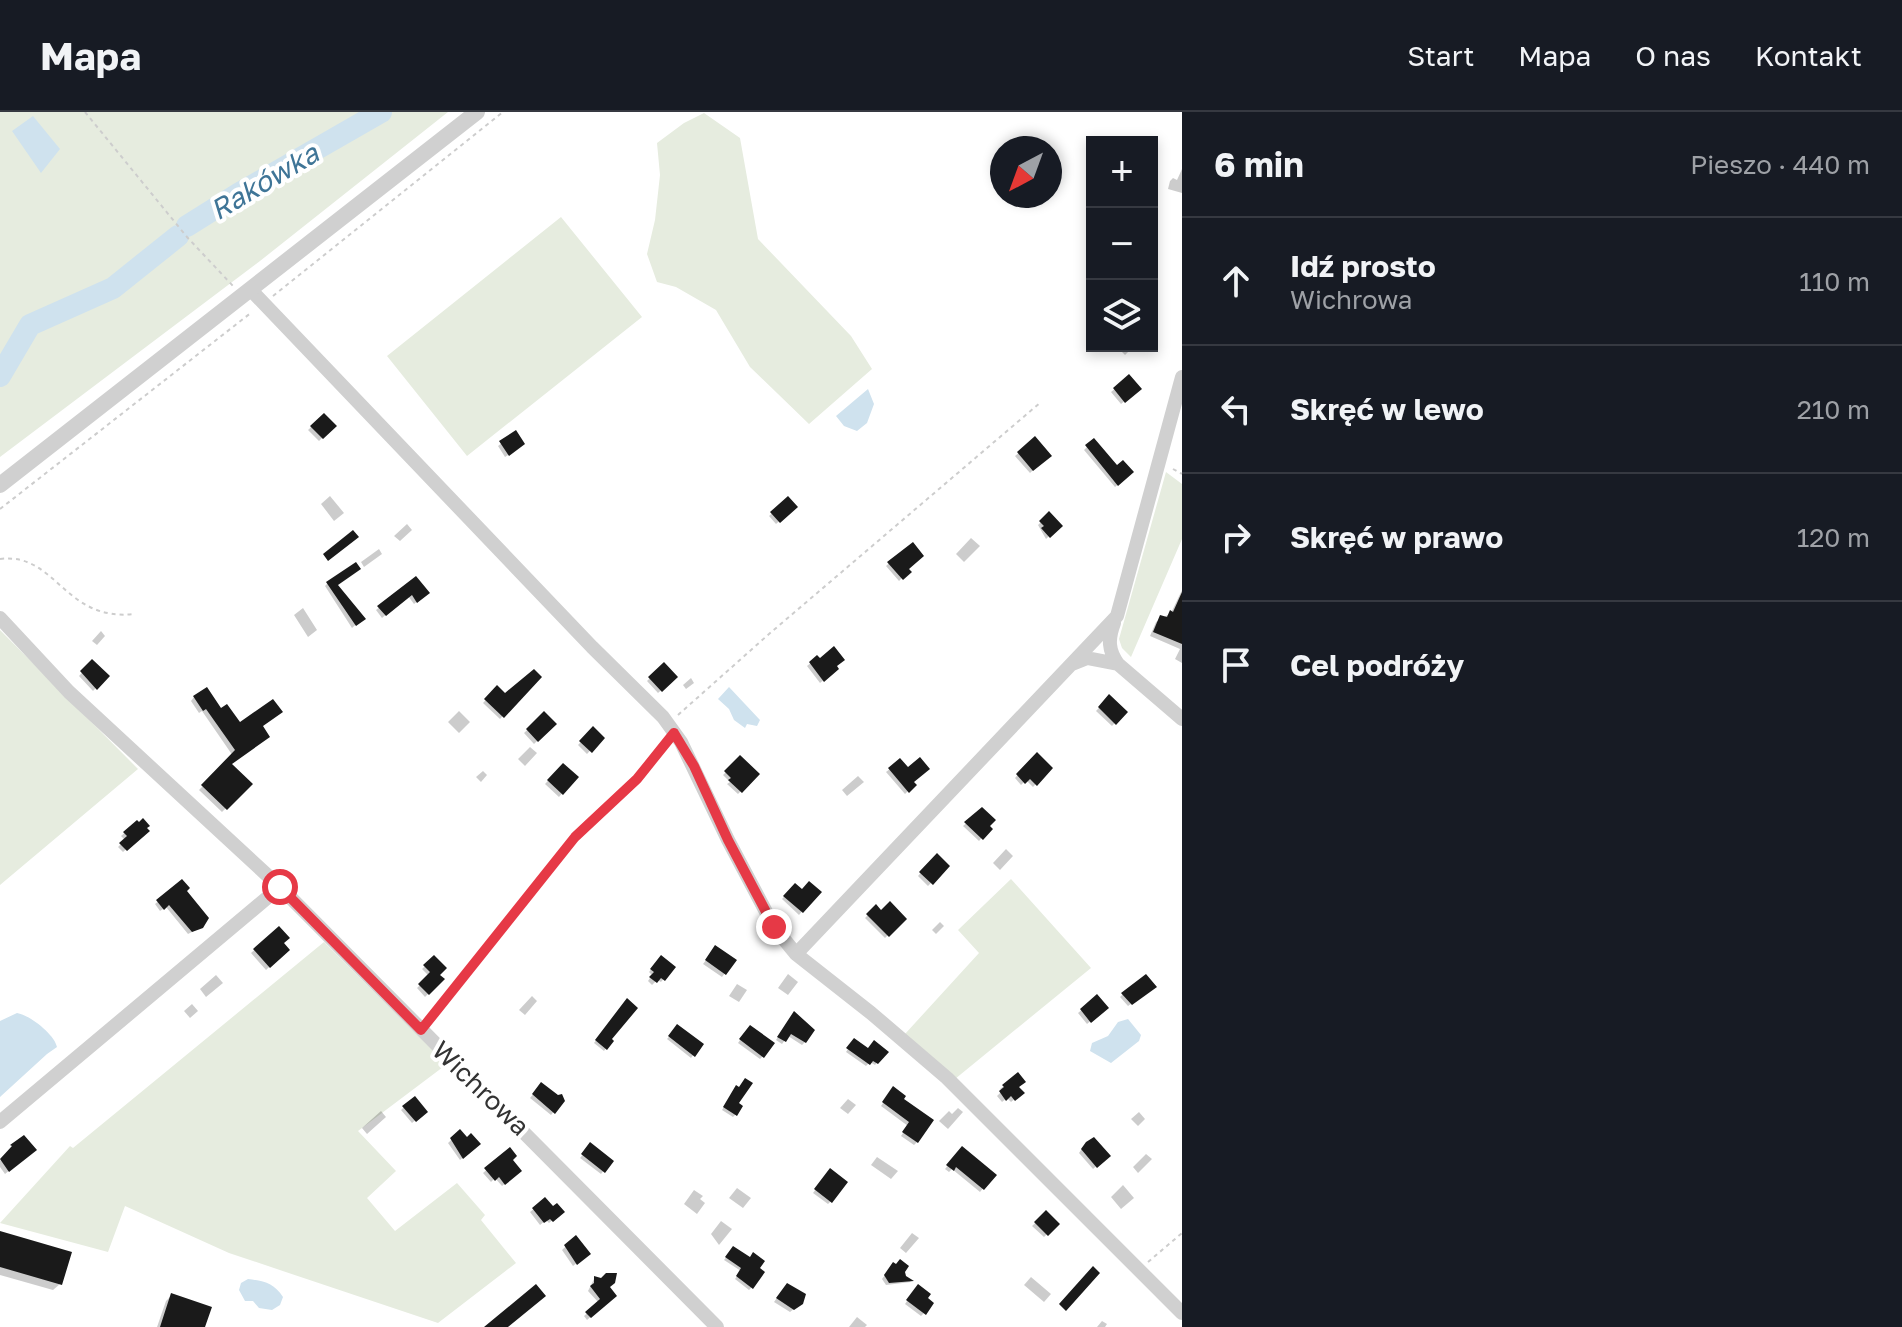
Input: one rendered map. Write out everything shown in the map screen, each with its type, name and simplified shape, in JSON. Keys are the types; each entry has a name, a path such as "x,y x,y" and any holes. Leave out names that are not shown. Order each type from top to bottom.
{"street":[{"path":"0,485 477,112"},
{"path":"244,293 671,728 694,766 754,891 782,940 947,1078 1182,1313"},
{"path":"1182,377 1109,638 1118,664 1182,719"},
{"path":"796,954 1117,616"},
{"name":"Wichrowa","path":"0,618 69,692 280,887 717,1327"},
{"path":"1070,665 1087,658 1118,664"},
{"path":"0,1122 280,887"}],"path":[{"path":"85,112 187,237 244,293"},
{"path":"267,301 503,112"},
{"path":"0,509 258,308"},
{"path":"421,1030 575,837 637,779 671,728 769,634 1041,402"},
{"path":"0,559 20,557 37,566 81,604 104,615 135,614"},
{"path":"1138,1270 1182,1233"}],"shaded area":[{"path":"0,112 448,112 260,261 0,457"},
{"path":"704,113 740,138 758,239 851,336 872,369 809,424 750,367 716,310 676,287 657,282 647,254 660,175 657,143"},
{"path":"561,217 642,317 467,456 387,356"},
{"path":"1166,472 1182,484 1182,539 1131,657 1122,648 1119,639"},
{"path":"0,630 138,769 0,885"},
{"path":"1011,879 1091,968 955,1079 905,1034 979,953 958,930"},
{"path":"324,942 447,1064 358,1131 396,1171 367,1198 395,1231 457,1183 485,1215 481,1220 516,1263 438,1323 229,1253 125,1206 108,1252 0,1223 70,1146 73,1148"}],"water":[{"path":"33,116 60,149 41,173 12,131"},
{"path":"868,389 874,404 867,423 857,431 844,426 836,416"},
{"path":"729,687 760,720 757,726 747,724 745,728 734,720 729,709 718,699"},
{"path":"17,1013 41,1026 57,1047 0,1097 0,1021"},
{"path":"1128,1019 1141,1035 1139,1041 1111,1063 1090,1051 1092,1043 1108,1036 1118,1022"},
{"path":"248,1279 264,1282 276,1289 283,1297 280,1305 272,1310 259,1308 253,1301 245,1301 239,1290 241,1283"}],"building":[{"path":"1129,374 1142,389 1125,403 1113,388"},
{"path":"324,413 337,426 323,439 310,426"},
{"path":"516,430 525,444 509,456 499,441"},
{"path":"1035,436 1052,456 1033,471 1017,452"},
{"path":"1094,438 1117,465 1123,460 1134,472 1118,486 1085,445"},
{"path":"788,496 798,507 780,523 770,512"},
{"path":"1049,511 1063,526 1050,538 1039,521"},
{"path":"353,530 359,537 328,561 323,554"},
{"path":"913,542 924,556 909,569 912,572 903,580 887,562"},
{"path":"356,562 361,569 338,585 366,619 356,626 326,582"},
{"path":"416,576 430,593 417,603 412,595 386,616 377,606"},
{"path":"1182,592 1182,644 1153,632 1160,615 1167,617 1170,610 1173,612"},
{"path":"834,646 845,660 824,682 809,662 817,655 820,658"},
{"path":"92,659 110,676 97,690 80,671"},
{"path":"664,662 678,677 662,692 648,677"},
{"path":"534,669 542,677 504,718 484,699 497,685 505,693"},
{"path":"207,687 221,708 227,704 240,722 273,699 283,712 263,726 270,737 232,764 253,784 227,810 201,785 235,750 193,696"},
{"path":"1109,694 1128,712 1116,725 1098,707"},
{"path":"544,711 557,724 538,742 526,729"},
{"path":"593,726 605,738 592,753 579,741"},
{"path":"1037,752 1053,768 1037,786 1030,779 1025,784 1016,774"},
{"path":"740,755 760,774 742,793 728,780 731,778 724,771"},
{"path":"920,757 930,769 914,782 917,785 909,793 888,768 900,758 908,767"},
{"path":"563,763 579,777 563,795 547,780"},
{"path":"982,807 996,820 983,840 964,822"},
{"path":"143,818 150,831 127,851 119,843 127,836 123,832"},
{"path":"937,853 950,866 933,885 919,872"},
{"path":"182,879 190,888 187,891 209,918 203,928 192,932 169,905 164,910 156,900"},
{"path":"809,881 822,892 803,913 783,896 795,883 802,889"},
{"path":"890,901 907,919 889,937 866,914 876,904 881,910"},
{"path":"279,926 290,938 284,943 290,950 270,968 253,949"},
{"path":"715,945 737,960 726,975 705,960"},
{"path":"434,955 447,968 440,975 445,979 429,995 418,984 430,972 423,965"},
{"path":"661,955 676,967 665,981 661,978 657,983 649,977 654,972 650,969"},
{"path":"1146,974 1157,987 1132,1005 1121,993"},
{"path":"1097,994 1109,1008 1091,1023 1080,1009"},
{"path":"627,998 638,1008 612,1039 614,1041 607,1050 595,1040"},
{"path":"794,1011 815,1030 806,1043 791,1034 786,1042 777,1037"},
{"path":"677,1024 704,1044 695,1057 668,1036"},
{"path":"750,1025 775,1043 764,1058 739,1039"},
{"path":"854,1038 868,1048 874,1040 889,1052 878,1064 873,1061 870,1065 846,1048"},
{"path":"1018,1072 1026,1082 1019,1087 1025,1093 1015,1101 1011,1096 1006,1101 999,1091"},
{"path":"745,1078 753,1083 739,1103 743,1106 737,1116 723,1107 736,1085 739,1087"},
{"path":"541,1082 558,1095 562,1094 565,1101 555,1114 532,1094"},
{"path":"893,1086 906,1096 904,1099 934,1120 918,1143 902,1132 909,1122 882,1102"},
{"path":"415,1096 428,1112 416,1122 402,1106"},
{"path":"460,1129 467,1137 471,1133 481,1144 463,1159 450,1138"},
{"path":"24,1135 37,1150 9,1172 0,1159 10,1145"},
{"path":"1094,1137 1111,1156 1097,1168 1081,1149"},
{"path":"590,1142 614,1161 605,1173 581,1154"},
{"path":"962,1146 997,1175 984,1190 956,1167 954,1171 946,1165"},
{"path":"510,1147 517,1156 513,1160 522,1171 505,1185 499,1177 495,1181 484,1168"},
{"path":"830,1168 848,1182 832,1203 814,1189"},
{"path":"545,1197 565,1212 553,1222 550,1219 544,1223 532,1208"},
{"path":"1046,1210 1060,1224 1048,1236 1034,1222"},
{"path":"0,1231 72,1252 62,1285 0,1267"},
{"path":"576,1235 591,1254 577,1265 564,1245"},
{"path":"733,1246 750,1257 753,1252 765,1261 760,1268 765,1272 753,1289 736,1276 741,1268 725,1257"},
{"path":"900,1259 909,1266 906,1276 914,1281 889,1283 884,1275 893,1262 896,1264"},
{"path":"1093,1266 1100,1273 1066,1311 1059,1304"},
{"path":"606,1273 617,1273 615,1283 610,1287 617,1296 591,1318 585,1312 600,1299 590,1286 594,1283 594,1276 601,1278"},
{"path":"787,1283 806,1294 803,1304 794,1310 776,1298"},
{"path":"536,1284 546,1296 508,1327 484,1327"},
{"path":"918,1284 931,1294 928,1298 934,1303 926,1315 906,1300"},
{"path":"171,1293 212,1307 205,1327 160,1327"}],"waterway":[{"name":"Rakówka","path":"187,226 381,112"},
{"name":"Rakówka","path":"0,376 30,325 113,288 178,236"}],"route":[{"path":"280,887 421,1030 575,837 637,779 674,733 694,766 728,840 774,927"}]}
